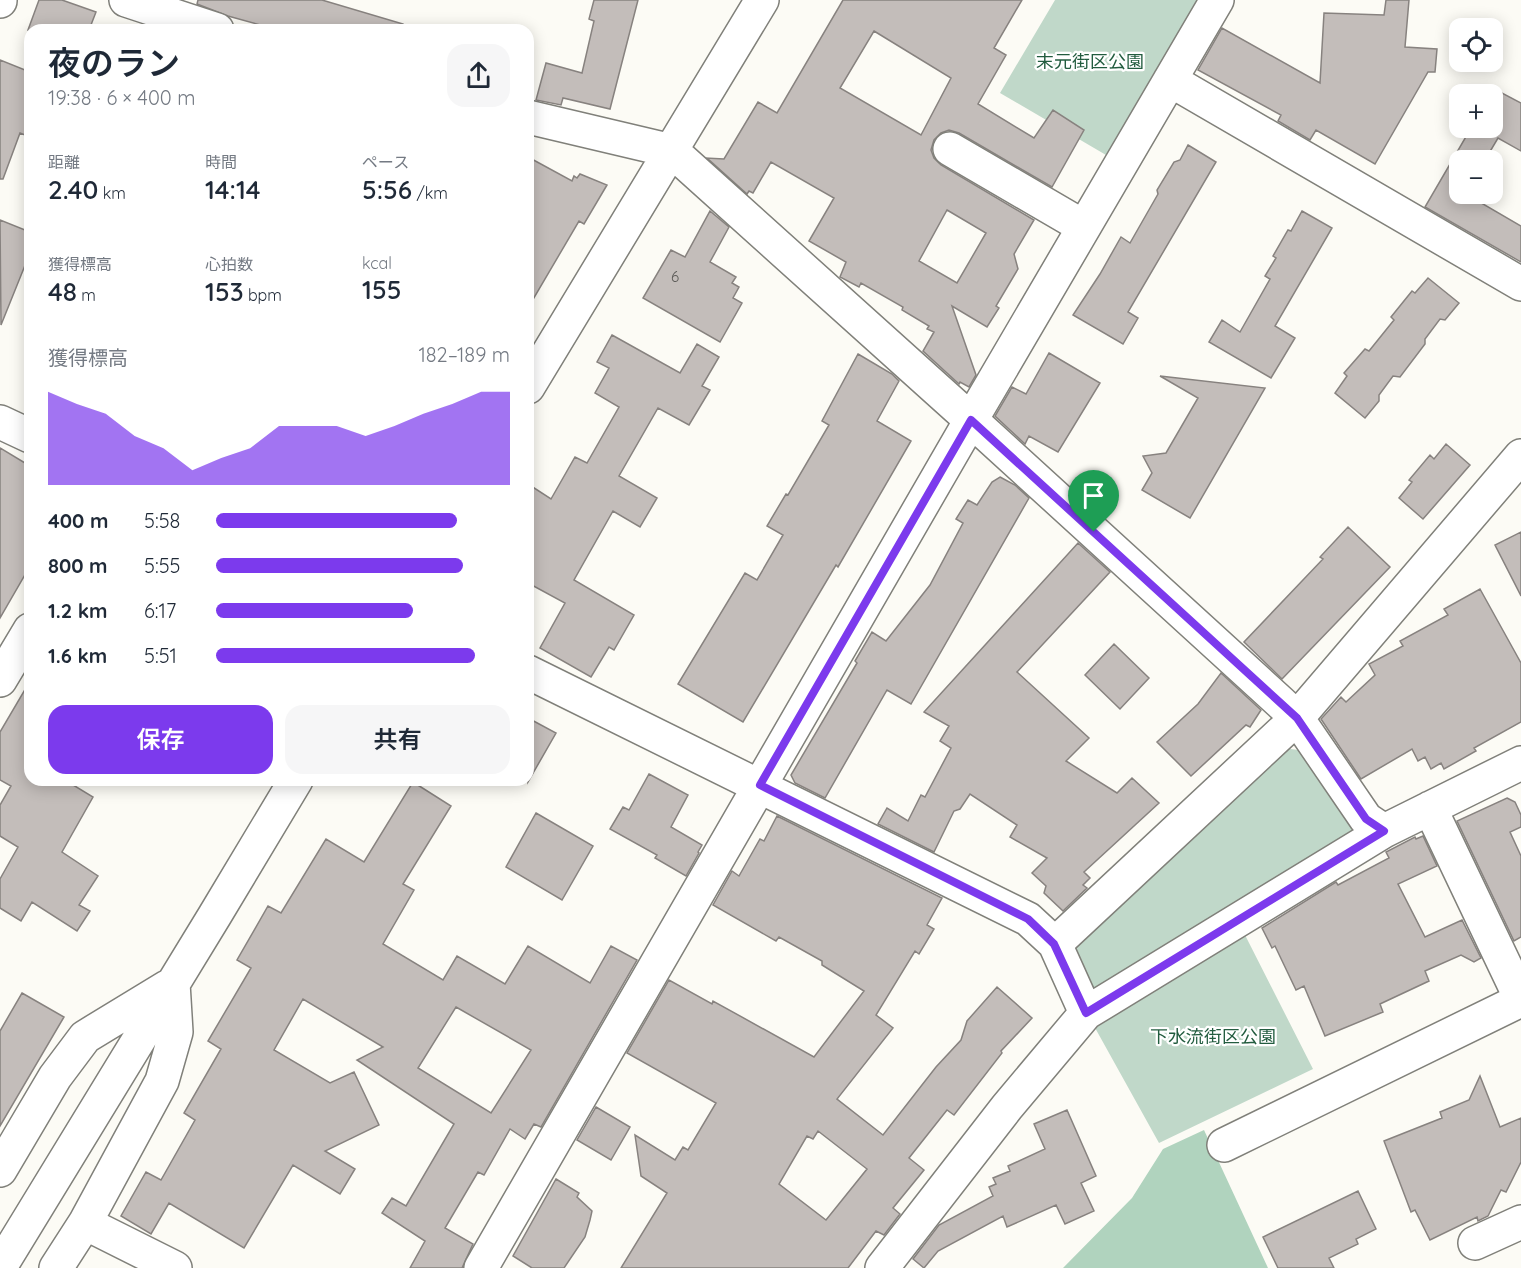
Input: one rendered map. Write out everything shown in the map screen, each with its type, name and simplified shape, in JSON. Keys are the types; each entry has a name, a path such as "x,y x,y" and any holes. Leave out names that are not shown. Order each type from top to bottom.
{"street":[{"path":"126,0 198,24"},
{"path":"534,377 762,0"},
{"path":"482,1268 971,420 1217,0"},
{"path":"1170,80 1521,284"},
{"path":"534,118 672,151 1297,718 1366,819 1384,831"},
{"path":"950,149 1084,227"},
{"path":"0,422 24,433"},
{"path":"1054,944 1297,718 1521,456"},
{"path":"0,680 24,640"},
{"path":"534,675 1028,919 1054,944 1086,1013"},
{"path":"882,1268 1007,1107 1086,1013 1384,831 1521,763"},
{"path":"0,1267 292,786"},
{"path":"1224,1145 1521,999 1430,808"},
{"path":"0,1170 55,1077 85,1037 173,983"},
{"path":"56,1268 85,1223 162,1081 176,1032 173,983"},
{"path":"1475,1243 1521,1222"},
{"path":"85,1223 175,1268"}],"green space":[{"name":"末元街区公園","path":"1055,0 1198,0 1106,155 1000,93"},
{"path":"1282,748 1299,750 1359,828 1099,989 1090,987 1068,948"},
{"name":"下水流街区公園","path":"1244,933 1313,1069 1159,1143 1094,1026"},
{"path":"1204,1130 1268,1268 1063,1268 1132,1198 1163,1149"}],"building":[{"path":"39,0 62,0 96,12 91,24 30,24"},
{"path":"198,0 322,0 403,24 257,24 197,4"},
{"path":"594,0 638,0 610,109 563,98 561,105 536,100 546,63 582,73 594,21 589,19"},
{"path":"843,0 1022,0 994,48 1006,55 978,104 1034,138 1053,110 1084,130 1052,187 959,133 949,130 941,133 934,140 931,150 934,158 941,165 1034,220 1014,254 1018,269 996,306 999,308 987,327 952,306 976,375 969,387 960,382 959,384 923,351 934,332 927,329 929,326 902,310 903,307 861,283 859,287 840,277 846,262 809,241 834,198 771,162 753,193 749,191 747,194 707,158 724,159 758,102 777,113","holes":["874,31 951,78 921,135 840,88","947,210 986,233 957,283 919,261"]},
{"path":"1386,0 1409,0 1405,47 1437,49 1435,72 1428,72 1375,164 1316,130 1310,140 1278,121 1281,115 1198,70 1222,28 1320,83 1324,13 1384,15"},
{"path":"0,60 24,70 24,135 20,133 3,179 0,179"},
{"path":"1503,94 1521,103 1521,151 1498,138 1503,138"},
{"path":"1465,138 1498,138 1491,150 1458,150"},
{"path":"1188,145 1216,162 1128,312 1138,318 1123,344 1073,315 1121,237 1130,243 1158,194 1157,190 1174,162 1180,160"},
{"path":"534,160 572,181 574,176 577,178 580,174 607,185 584,224 579,221 534,298"},
{"path":"1449,166 1449,204 1483,204 1521,226 1521,262 1425,207"},
{"path":"710,211 729,227 710,262 736,277 732,283 739,287 733,298 742,303 720,342 643,298 671,250 685,257"},
{"path":"1302,211 1332,228 1275,326 1295,338 1271,378 1209,342 1222,320 1240,332 1270,279 1265,276 1276,258 1273,256"},
{"path":"0,220 24,230 24,268 1,325"},
{"path":"1428,278 1459,303 1445,320 1440,319 1425,339 1425,344 1400,377 1393,376 1379,395 1379,401 1365,418 1335,393 1347,376 1344,373 1365,349 1369,351 1394,320 1391,317 1412,291 1415,293"},
{"path":"612,335 680,373 697,344 719,357 702,386 710,390 689,425 658,408 619,476 657,498 640,527 613,511 574,580 634,615 614,650 609,647 591,677 540,648 565,603 534,586 534,488 551,499 575,457 587,463 619,407 595,393 609,368 597,362"},
{"path":"1049,353 1100,383 1058,452 1029,436 1025,444 995,416 1012,387 1026,394"},
{"path":"858,354 892,374 899,381 877,421 911,441 838,567 836,565 743,722 678,684 745,573 757,580 783,535 767,526 829,425 822,421"},
{"path":"1160,376 1265,388 1190,518 1142,490 1152,473 1143,456 1166,453 1198,398"},
{"path":"1446,444 1470,465 1423,519 1399,498 1412,482 1409,480 1430,455 1434,459"},
{"path":"0,448 24,462 24,576 0,618"},
{"path":"1000,477 1015,485 1029,498 911,704 887,690 825,798 795,783 791,775 857,663 855,661 872,632 886,641 930,585 963,523 956,519 968,500 977,505 992,482"},
{"path":"1348,527 1390,567 1282,679 1244,642 1323,559 1320,557"},
{"path":"1521,532 1521,596 1495,545"},
{"path":"1078,543 1110,572 1017,672 1089,738 1066,761 1117,793 1132,778 1159,803 1084,872 1090,878 1083,885 1087,888 1063,911 1044,893 1046,886 1032,873 1047,858 1010,837 1017,825 970,794 960,809 954,811 934,852 878,824 887,808 908,821 921,795 925,797 951,748 940,741 949,726 924,712"},
{"path":"1480,589 1521,663 1521,722 1474,748 1476,751 1444,769 1441,763 1431,769 1425,757 1418,761 1412,749 1361,779 1321,719 1341,697 1346,702 1375,675 1369,664 1403,646 1400,641 1448,615 1444,609"},
{"path":"1114,644 1149,678 1120,709 1085,675"},
{"path":"1221,673 1261,710 1250,727 1246,725 1191,776 1157,742 1198,704"},
{"path":"24,691 24,786 75,786 93,797 62,852 98,876 79,905 90,911 77,931 32,902 21,921 0,908 0,879 18,847 0,836 0,805 11,786 0,780 0,732"},
{"path":"534,721 556,733 534,772"},
{"path":"649,774 688,795 671,827 702,845 686,876 655,858 657,855 610,829 623,807 629,810"},
{"path":"411,786 419,786 451,806 403,884 414,890 383,944 443,980 457,956 505,984 528,946 590,983 611,946 637,960 541,1127 534,1124 525,1139 510,1129 484,1175 478,1172 445,1228 473,1244 462,1268 410,1268 425,1241 382,1213 392,1198 406,1206 454,1124 357,1060 383,1047 303,999 274,1050 330,1083 354,1072 379,1125 325,1151 355,1169 340,1194 293,1165 244,1248 169,1203 151,1234 121,1216 146,1172 161,1180 195,1120 184,1113 221,1049 208,1041 251,968 237,960 268,906 281,913 326,839 364,862","holes":["456,1007 531,1050 491,1113 418,1068"]},
{"path":"1507,798 1515,802 1521,815 1521,827 1510,832 1521,856 1521,937 1514,941 1457,821"},
{"path":"536,813 593,846 562,900 506,867"},
{"path":"777,816 942,898 927,925 934,929 919,954 915,951 876,1015 893,1028 837,1099 883,1135 936,1067 961,1040 967,1021 997,987 1032,1018 1001,1051 1002,1053 954,1115 947,1110 909,1158 924,1170 893,1208 900,1214 884,1235 876,1231 848,1268 621,1268 667,1193 641,1176 635,1135 675,1160 683,1147 688,1150 716,1103 627,1053 669,980 712,1004 713,1001 814,1057 864,991 822,965 822,961 779,937 776,941 713,905 732,871 739,876 760,839 764,841","holes":["818,1131 867,1169 826,1220 779,1184 807,1136 813,1139"]},
{"path":"1423,836 1437,866 1398,884 1425,937 1462,920 1481,958 1474,962 1461,955 1425,971 1429,981 1380,1004 1383,1012 1325,1036 1304,986 1296,990 1275,946 1272,948 1262,928 1336,882 1338,885 1389,858 1386,852 1415,837 1416,839"},
{"path":"22,993 64,1017 0,1126 0,1031"},
{"path":"1480,1076 1500,1127 1521,1118 1521,1162 1506,1192 1501,1190 1488,1216 1478,1221 1477,1217 1430,1240 1415,1210 1411,1212 1384,1141 1442,1118 1440,1112 1469,1100"},
{"path":"596,1107 630,1127 611,1160 577,1140"},
{"path":"1067,1110 1096,1176 1081,1183 1094,1211 1065,1224 1056,1205 1007,1227 1003,1216 938,1251 924,1268 913,1259 939,1225 993,1196 989,1187 996,1184 993,1178 1010,1171 1008,1166 1045,1149 1034,1124"},
{"path":"556,1179 579,1193 577,1197 592,1211 590,1220 585,1237 564,1268 532,1268 513,1256"},
{"path":"1358,1191 1376,1229 1356,1239 1358,1244 1329,1258 1334,1268 1278,1268 1263,1237"}],"route":[{"path":"971,420 1094,532 1297,718 1366,819 1384,831 1086,1013 1054,944 1028,919 760,785 971,420"}]}
